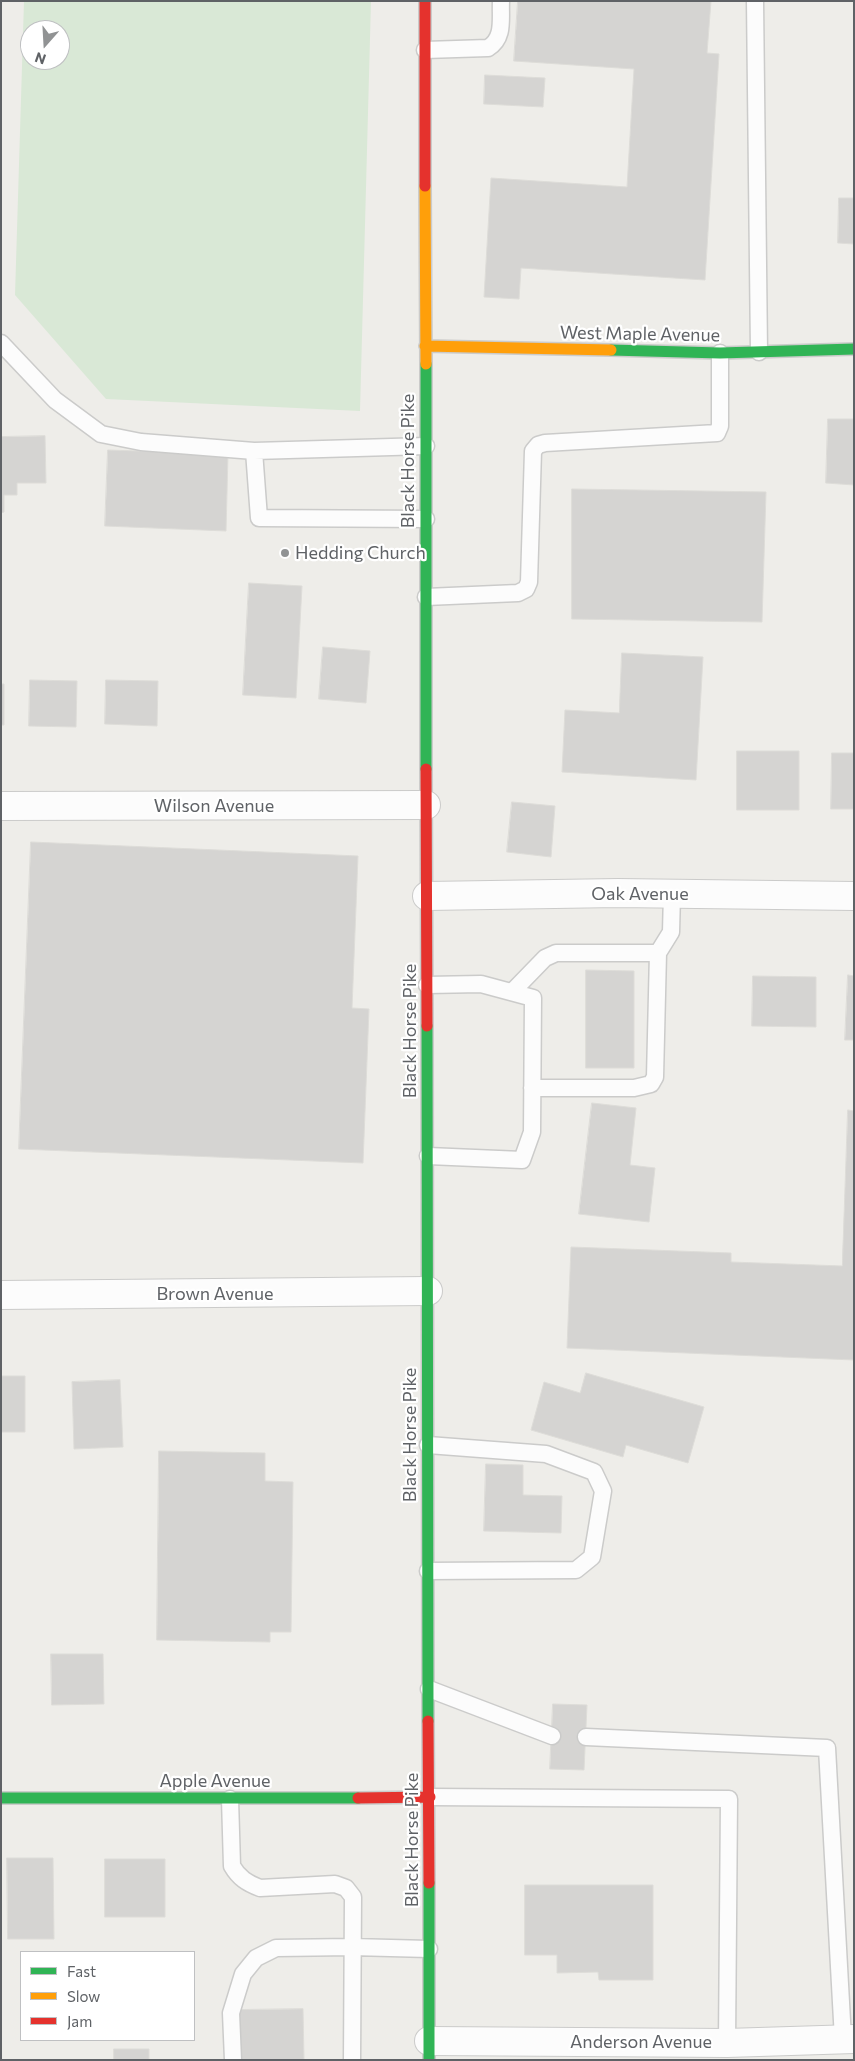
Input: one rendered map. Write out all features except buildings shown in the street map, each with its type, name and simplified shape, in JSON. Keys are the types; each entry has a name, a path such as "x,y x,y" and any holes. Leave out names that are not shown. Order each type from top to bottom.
{"main road":[{"name":"Black Horse Pike","path":"426,1 425,346 430,1797 429,2050"},
{"name":"West Maple Avenue","path":"425,346 720,354 854,349"},
{"name":"Apple Avenue","path":"1,1798 230,1799 430,1797"}],"street":[{"name":"Wilson Avenue","path":"1,806 426,805"},
{"name":"Oak Avenue","path":"427,896 672,894 854,896"},
{"name":"Brown Avenue","path":"1,1296 428,1291"},
{"name":"Anderson Avenue","path":"429,2050 848,2039"}],"lane":[{"path":"425,50 488,48 496,43 500,37 501,1"},
{"path":"754,1 759,352"},
{"path":"1,343 56,400 101,434 141,442 254,451 426,446"},
{"path":"426,597 518,593 526,589 530,582 533,451 538,445 545,443 717,433 720,426 720,354"},
{"path":"254,451 259,518 426,519"},
{"path":"532,1088 634,1088 651,1084 655,1077 658,953 671,932 672,894"},
{"path":"512,992 545,958 556,953 658,953"},
{"path":"427,985 482,984 533,998 532,1132 522,1160 428,1156"},
{"path":"428,1445 546,1454 594,1472 603,1491 592,1557 576,1570 428,1571"},
{"path":"429,1689 552,1736"},
{"path":"586,1737 827,1748 848,2039"},
{"path":"430,1797 729,1799 727,2042"},
{"path":"230,1799 232,1866 248,1884 260,1888 335,1884 346,1888 352,1897 352,2060"},
{"path":"233,2060 231,2013 243,1974 256,1958 276,1948 429,1949"}],"green space":[{"path":"24,1 371,1 360,411 106,399 15,295 22,70 70,70 70,20 23,20"}],"traffic: fast":[{"path":"611,350 720,353 854,349"},
{"path":"426,364 426,769"},
{"path":"427,1026 428,1721"},
{"path":"1,1798 358,1798"},
{"path":"429,1883 429,2060"}],"traffic: slow":[{"path":"425,186 426,364"},
{"path":"425,346 611,350"}],"traffic: jam":[{"path":"425,1 425,186"},
{"path":"426,769 427,1026"},
{"path":"428,1721 429,1883"},
{"path":"358,1798 430,1797"}],"place":[{"name":"Hedding Church","path":"285,553"}]}
